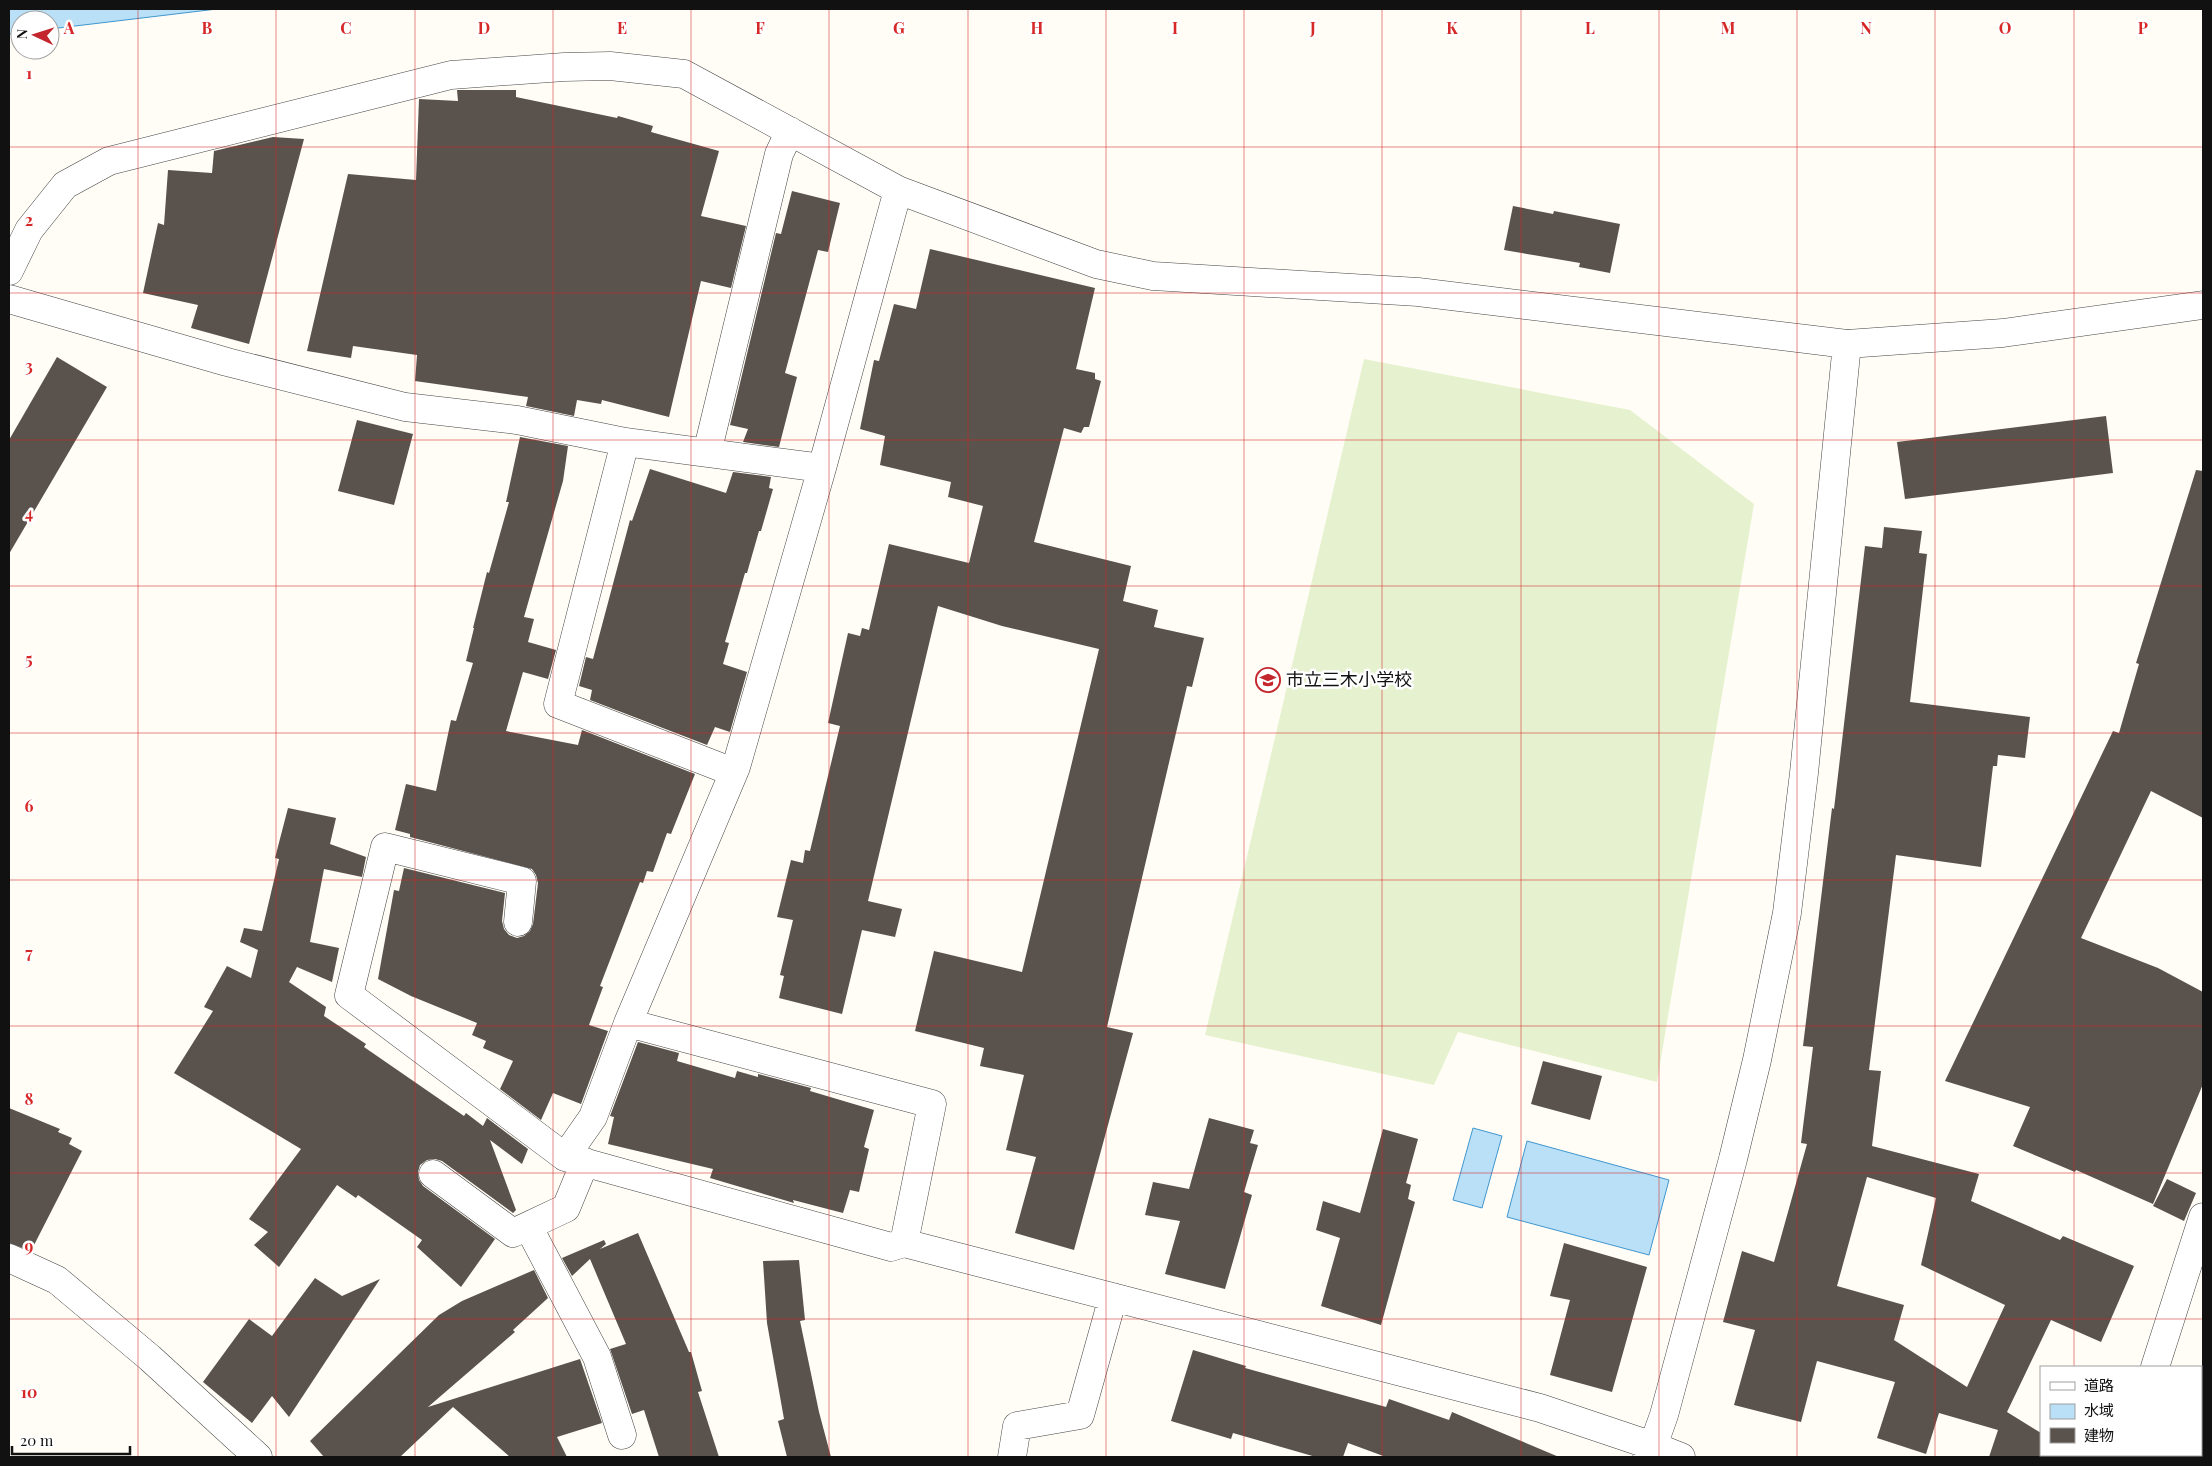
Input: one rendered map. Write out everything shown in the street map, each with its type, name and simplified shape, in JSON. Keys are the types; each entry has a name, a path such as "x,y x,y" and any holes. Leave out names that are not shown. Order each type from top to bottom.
{"street":[{"path":"9,271 29,230 65,184 109,161 451,75 603,66 684,74 898,190 1096,264 1153,276 1418,292 1847,344 2003,333 2203,305"},
{"path":"707,453 779,154 790,132"},
{"path":"433,1174 512,1233 566,1208 575,1160 628,1023 733,772 822,468 898,190"},
{"path":"9,299 227,362 405,407 517,420 625,442 822,468"},
{"path":"1650,1452 1667,1406 1734,1159 1757,1060 1787,914 1804,773 1847,344"},
{"path":"625,442 558,704 733,772"},
{"path":"518,922 522,881 385,847 348,995 575,1160 891,1247 904,1243 1540,1408 1650,1452 1681,1457"},
{"path":"628,1023 932,1104 904,1243"},
{"path":"2155,1366 2203,1217"},
{"path":"528,1226 597,1357 622,1435"},
{"path":"9,1258 57,1280 150,1358 258,1457"},
{"path":"1012,1457 1017,1426 1080,1416 1113,1297"}],"green space":[{"path":"1364,359 1630,410 1754,504 1657,1082 1458,1032 1434,1085 1205,1035"}],"water":[{"path":"9,9 217,9 60,28 60,10 10,10 9,34"},
{"path":"1473,1128 1502,1136 1482,1208 1453,1200"},
{"path":"1527,1141 1669,1180 1649,1255 1507,1217"}],"building":[{"path":"457,90 516,90 516,97 617,118 618,116 653,126 651,132 719,151 701,216 746,226 731,288 701,281 669,417 602,400 601,404 577,400 574,416 526,406 528,397 415,381 417,355 353,346 351,358 307,351 348,174 416,180 419,99 458,101"},
{"path":"273,137 304,139 249,344 191,328 198,305 143,293 158,223 164,225 168,170 212,173 214,151"},
{"path":"792,191 840,203 828,252 818,250 785,373 797,377 779,447 743,442 748,429 730,425 776,233 781,234"},
{"path":"1513,206 1553,214 1554,211 1620,224 1610,273 1579,267 1580,263 1504,250"},
{"path":"930,249 1095,288 1076,369 1095,373 1095,379 1101,381 1089,427 1084,427 1081,433 1064,428 1034,542 1131,566 1123,601 1158,610 1154,627 1204,638 1192,687 1187,686 1107,1027 1133,1033 1074,1250 1015,1233 1036,1157 1006,1150 1024,1075 980,1066 984,1048 915,1031 934,951 1022,972 1099,649 1002,626 938,606 868,901 902,909 895,937 862,930 842,1014 779,998 784,976 780,975 793,920 777,917 791,860 803,863 805,850 810,851 840,726 828,723 848,633 860,636 862,628 869,630 889,544 969,563 983,506 948,497 951,482 880,465 885,436 860,429 874,360 879,361 894,304 916,309"},
{"path":"57,357 107,387 9,554 9,440"},
{"path":"2106,416 2113,473 1905,499 1897,442"},
{"path":"357,420 413,434 394,505 338,491"},
{"path":"520,437 568,446 563,481 524,617 534,619 528,642 556,650 548,679 523,672 506,731 578,745 582,730 695,774 671,834 667,833 653,872 647,871 643,883 640,882 600,986 603,987 589,1025 608,1031 581,1104 553,1093 541,1120 500,1089 513,1061 483,1048 486,1041 472,1035 477,1023 411,996 378,979 394,890 399,891 404,868 505,893 502,921 504,929 509,935 517,938 524,936 530,931 533,924 538,883 532,869 410,837 410,834 395,830 406,784 436,791 451,720 456,721 473,663 466,661 487,572 489,573 509,502 506,502"},
{"path":"650,469 726,493 733,472 771,477 769,488 773,489 747,573 745,573 725,642 729,643 723,664 747,672 730,732 715,727 707,745 590,700 592,690 579,686 586,657 593,659 630,520 632,521"},
{"path":"2196,470 2203,471 2203,818 2151,791 2081,938 2158,968 2203,992 2203,1084 2153,1204 2076,1170 2075,1172 2013,1146 2030,1107 1945,1081 2113,731 2119,733 2139,664 2136,663"},
{"path":"1884,527 1922,531 1919,553 1927,554 1910,702 2030,717 2025,758 1998,755 1997,766 1993,766 1981,867 1896,855 1869,1070 1881,1071 1872,1146 1979,1174 1971,1201 2060,1240 2063,1236 2134,1266 2101,1342 2051,1320 2007,1412 2040,1432 2040,1456 2093,1457 1989,1457 1998,1430 1939,1413 1926,1454 1877,1438 1895,1382 1817,1361 1801,1422 1734,1405 1755,1330 1723,1322 1742,1251 1774,1262 1807,1144 1801,1143 1813,1047 1803,1046 1832,808 1834,809 1865,546 1882,548","holes":["1867,1177 1936,1198 1921,1265 2005,1305 1967,1387 1894,1340 1904,1305 1837,1286"]},
{"path":"288,808 336,818 330,844 366,857 362,877 324,869 310,942 339,948 332,982 297,967 289,982 326,1007 324,1016 366,1044 364,1047 464,1116 466,1113 483,1126 487,1118 528,1149 522,1164 490,1140 516,1210 513,1213 442,1161 435,1159 427,1160 420,1165 418,1172 419,1180 423,1186 495,1239 461,1287 417,1247 422,1240 358,1195 356,1198 337,1185 279,1267 254,1245 268,1232 249,1219 301,1149 174,1073 213,1011 204,1007 227,966 251,978 258,950 240,942 244,928 262,931 279,859 275,858"},
{"path":"638,1042 679,1053 677,1061 735,1078 737,1071 758,1077 758,1074 811,1088 810,1091 874,1110 864,1147 869,1149 859,1192 850,1190 843,1213 793,1200 794,1203 710,1178 713,1169 608,1144 614,1117 610,1116"},
{"path":"1543,1061 1602,1076 1590,1120 1531,1104"},
{"path":"9,1108 60,1129 58,1132 72,1138 69,1144 82,1151 31,1251 9,1243"},
{"path":"1209,1118 1254,1130 1250,1143 1258,1145 1244,1192 1252,1195 1225,1289 1165,1274 1180,1221 1145,1215 1153,1182 1189,1189"},
{"path":"1383,1129 1418,1139 1406,1183 1411,1185 1408,1199 1415,1202 1381,1325 1321,1306 1340,1238 1316,1230 1323,1201 1360,1213"},
{"path":"2167,1179 2196,1193 2184,1221 2153,1206"},
{"path":"638,1233 689,1352 691,1352 702,1391 698,1392 719,1457 659,1457 644,1410 632,1414 610,1349 626,1344 590,1259 572,1276 562,1258 604,1240 606,1244 600,1249"},
{"path":"1564,1243 1647,1267 1612,1392 1550,1375 1570,1300 1550,1296"},
{"path":"799,1260 805,1320 800,1321 819,1412 831,1457 787,1457 778,1421 784,1419 767,1323 763,1261"},
{"path":"534,1270 548,1298 513,1330 515,1332 428,1407 580,1359 602,1423 557,1437 567,1457 510,1457 453,1407 400,1457 324,1457 310,1441 439,1315 462,1301"},
{"path":"315,1278 342,1296 380,1279 289,1417 272,1396 252,1423 203,1382 249,1319 272,1336"},
{"path":"1193,1350 1246,1366 1245,1368 1386,1407 1389,1399 1449,1420 1452,1412 1559,1457 1386,1457 1348,1443 1343,1457 1316,1457 1233,1433 1231,1439 1171,1421"}],"place":[{"name":"市立三木小学校","path":"1268,680"}]}
